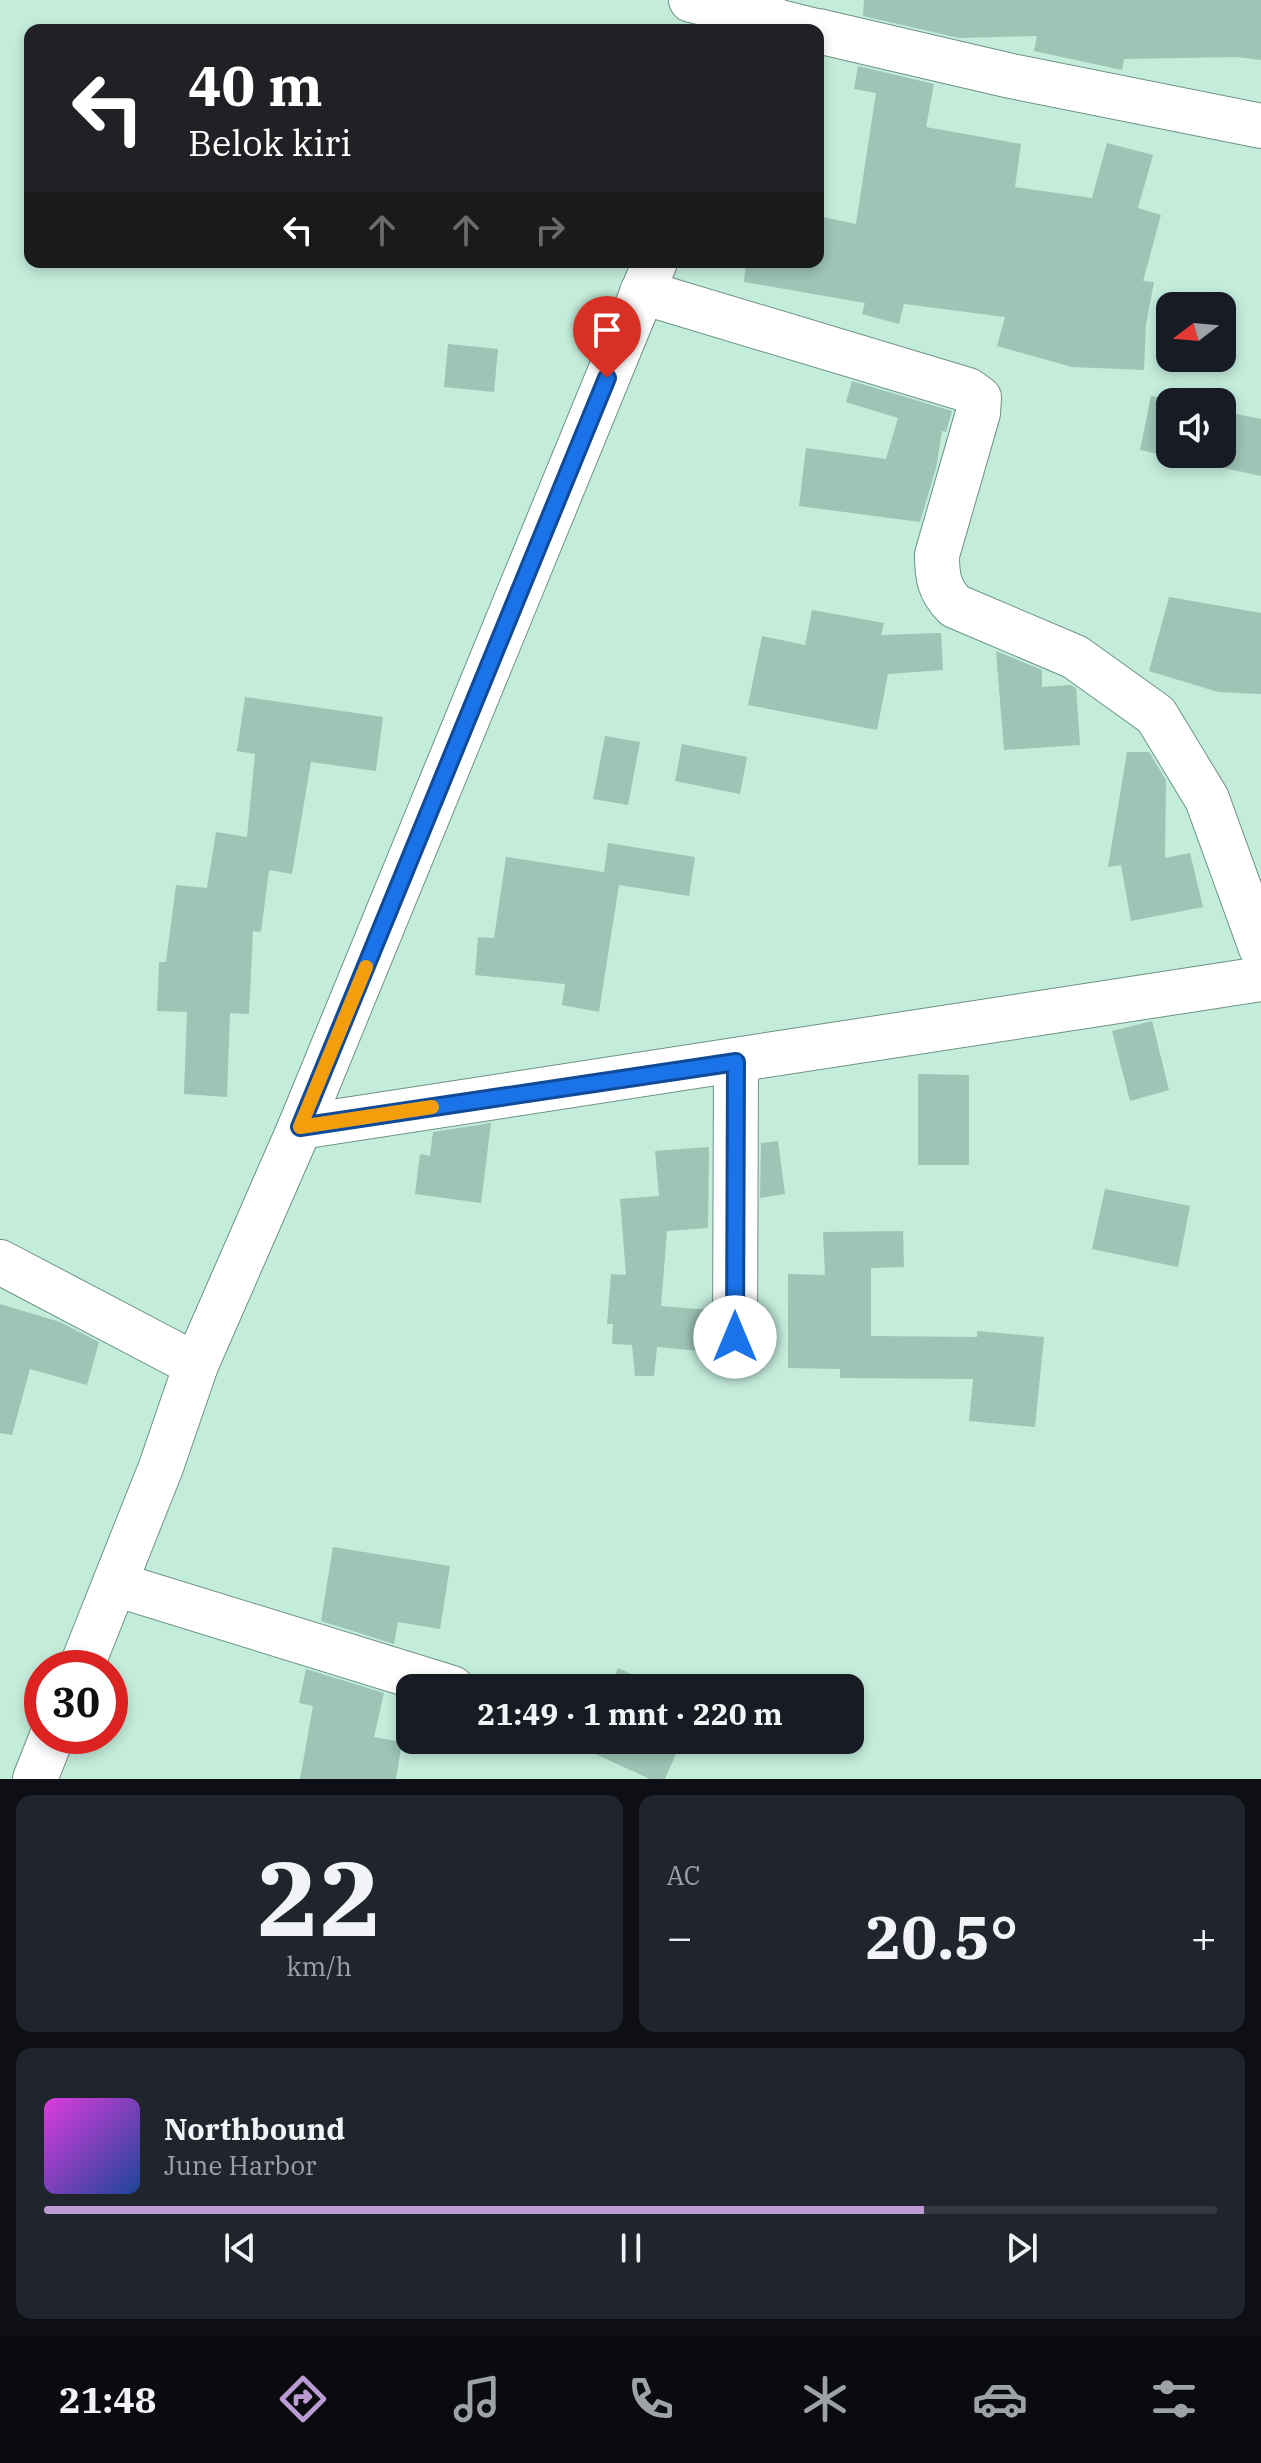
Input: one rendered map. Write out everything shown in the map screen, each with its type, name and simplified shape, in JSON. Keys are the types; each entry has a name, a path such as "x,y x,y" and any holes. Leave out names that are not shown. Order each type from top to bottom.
{"main road":[{"path":"691,0 788,24"},
{"path":"824,33 1011,76 1261,126"},
{"path":"88,1650 196,1365 300,1127 648,277 968,390 979,398 978,413 937,555 937,578 944,595 955,606 1075,657 1156,715 1207,799 1261,948"},
{"path":"300,1127 1261,979"},
{"path":"735,1337 736,1062"},
{"path":"0,1262 196,1365"},
{"path":"115,1584 407,1674"},
{"path":"35,1779 45,1754"}],"building":[{"path":"864,0 1261,0 1261,60 1236,57 1124,59 1122,70 1034,51 1037,36 959,38 863,16"},
{"path":"858,66 934,84 926,127 1021,144 1015,187 1092,198 1107,143 1153,155 1138,208 1161,215 1143,281 1154,282 1146,324 1144,370 1072,367 997,346 1005,317 904,304 899,324 862,314 865,303 744,282 745,268 824,268 824,217 856,224 876,93 854,89"},
{"path":"448,344 498,349 494,392 444,387"},
{"path":"852,381 952,411 946,432 942,431 936,468 920,522 799,506 806,448 886,459 898,418 846,402"},
{"path":"1151,396 1156,397 1156,453 1140,450"},
{"path":"1236,414 1261,419 1261,476 1224,468 1236,468"},
{"path":"1169,597 1261,613 1261,694 1218,692 1149,671"},
{"path":"812,610 884,623 881,635 941,633 943,670 888,674 877,730 748,705 762,636 805,645"},
{"path":"996,651 1042,670 1042,687 1071,685 1076,688 1080,745 1004,750"},
{"path":"245,697 383,717 376,771 311,762 292,874 269,870 261,932 253,931 249,1014 230,1013 227,1097 184,1094 187,1012 157,1011 159,962 166,962 176,885 207,888 216,832 247,837 255,754 237,751"},
{"path":"605,736 640,742 628,805 593,799"},
{"path":"682,744 747,757 740,794 675,781"},
{"path":"1127,752 1149,752 1166,780 1165,858 1190,853 1203,907 1131,921 1121,865 1108,867"},
{"path":"608,843 695,857 689,896 619,885 599,1012 562,1005 565,984 475,975 478,937 494,938 506,857 604,872"},
{"path":"1152,1021 1169,1090 1130,1101 1112,1031"},
{"path":"918,1074 969,1075 969,1165 918,1165"},
{"path":"491,1123 481,1203 415,1194 420,1154 430,1156 433,1132"},
{"path":"778,1141 785,1194 760,1198 761,1143"},
{"path":"709,1147 708,1228 667,1231 661,1306 710,1310 710,1352 657,1347 654,1376 635,1376 632,1345 612,1344 613,1324 607,1324 611,1274 626,1275 620,1199 659,1196 655,1151"},
{"path":"1105,1189 1190,1206 1178,1267 1092,1249"},
{"path":"903,1231 904,1267 871,1268 871,1336 977,1337 977,1331 1044,1337 1035,1427 969,1421 973,1379 840,1378 840,1369 788,1368 788,1274 825,1275 823,1232"},
{"path":"0,1304 60,1322 99,1342 87,1385 30,1369 12,1435 0,1433"},
{"path":"333,1547 450,1566 440,1629 398,1622 394,1644 321,1621"},
{"path":"618,1668 631,1674 615,1674"},
{"path":"306,1669 384,1693 374,1737 396,1741 396,1754 400,1754 396,1779 300,1779 313,1706 299,1703"},
{"path":"595,1754 676,1754 665,1779 650,1779"}],"slow traffic":[{"path":"366,967 300,1127 432,1107"}],"route":[{"path":"607,378 300,1127 736,1062 735,1337"}]}
